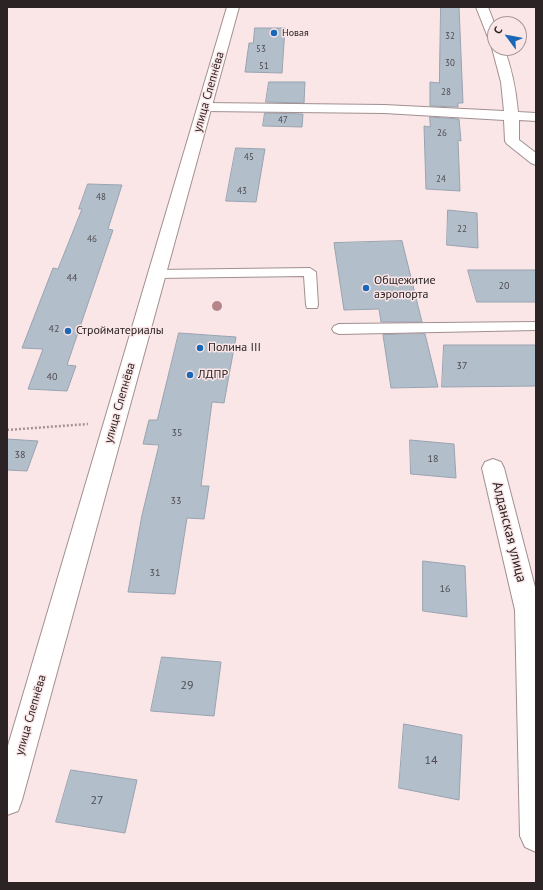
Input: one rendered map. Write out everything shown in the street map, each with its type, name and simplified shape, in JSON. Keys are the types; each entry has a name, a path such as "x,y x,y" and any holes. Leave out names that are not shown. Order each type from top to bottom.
{"street":[{"name":"улица Слепнёва","path":"7,800 205,107 232,7"},
{"path":"482,7 487,20"},
{"path":"501,56 512,116 512,141 536,160"},
{"path":"205,107 384,109 536,117"},
{"name":"Алданская улица","path":"493,468 532,608 536,836"}],"lane":[{"path":"157,274 310,272 312,305"},
{"path":"338,329 536,326"}],"path":[{"path":"7,430 114,423"}],"building":[{"path":"441,7 459,7 463,103 458,103 458,107 430,106 430,82 439,83"},
{"path":"255,28 285,28 282,73 245,72 249,43 253,43"},
{"path":"269,82 305,82 304,103 266,102"},
{"path":"265,113 303,114 302,127 263,126"},
{"path":"430,117 459,119 461,141 458,140 460,191 426,189 424,126 430,127"},
{"path":"236,148 265,149 256,202 226,201"},
{"path":"88,184 122,185 108,229 113,230 67,365 76,366 67,391 28,389 43,349 22,348 53,268 58,269 82,209 79,209"},
{"path":"448,210 477,213 478,248 447,245"},
{"path":"402,241 422,322 381,322 379,309 344,310 334,243"},
{"path":"468,270 536,270 536,302 477,302"},
{"path":"179,333 236,337 224,403 212,402 201,486 209,486 204,519 187,518 175,594 128,592 142,515 159,445 143,444 149,420 157,420"},
{"path":"425,334 438,387 391,388 383,335"},
{"path":"444,345 536,345 536,386 442,387"},
{"path":"7,439 38,441 27,471 7,470"},
{"path":"410,440 454,444 456,478 411,474"},
{"path":"423,561 465,566 467,617 423,611"},
{"path":"162,657 221,662 214,716 151,711"},
{"path":"404,724 462,735 459,800 399,788"},
{"path":"71,770 137,780 125,833 56,822"}],"place":[{"name":"Новая","path":"274,33"},
{"name":"Общежитие аэропорта","path":"366,288"},
{"name":"Стройматериалы","path":"68,331"},
{"name":"Полина III","path":"200,348"},
{"name":"ЛДПР","path":"190,375"}]}
